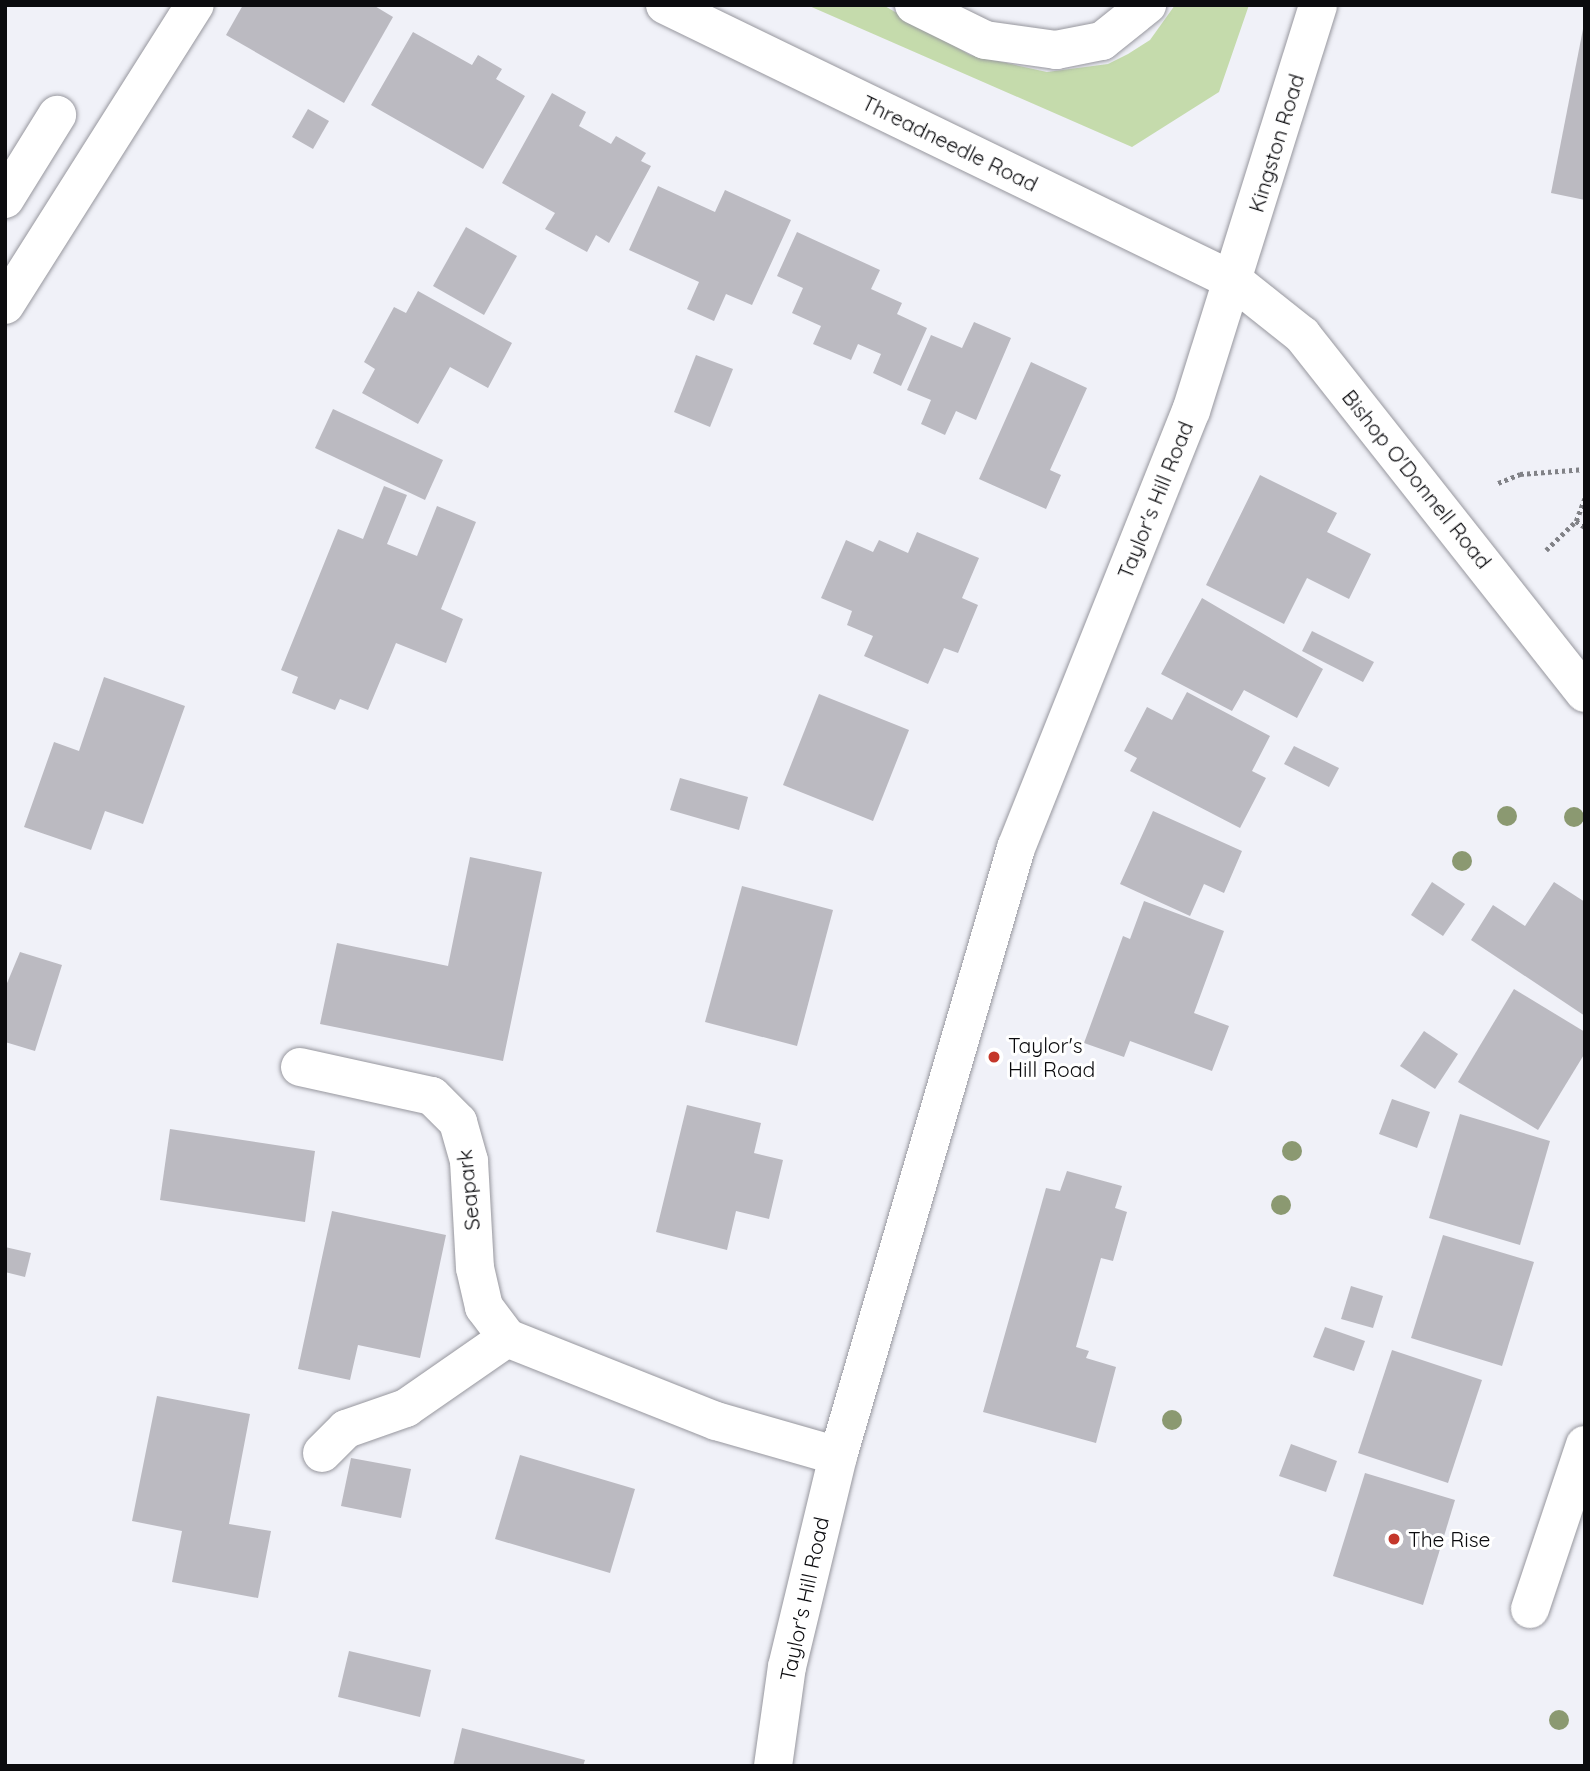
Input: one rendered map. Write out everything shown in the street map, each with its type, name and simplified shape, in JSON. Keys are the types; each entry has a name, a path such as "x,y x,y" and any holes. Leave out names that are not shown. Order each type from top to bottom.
{"main road":[{"path":"5,305 195,5"},
{"name":"Threadneedle Road","path":"666,5 1234,281"},
{"path":"914,5 985,40 1056,50 1102,41 1147,5"},
{"name":"Kingston Road","path":"1234,281 1318,5"},
{"path":"5,199 57,115"},
{"name":"Bishop O'Donnell Road","path":"1234,281 1302,335 1585,693"},
{"name":"Taylor's Hill Road","path":"773,1766 788,1667 838,1456 1016,848 1191,411 1234,281"},
{"name":"Seapark","path":"300,1067 432,1096 458,1122 469,1161 478,1281 484,1307 507,1338"},
{"path":"322,1453 346,1429 406,1408 507,1338 690,1412 838,1456"},
{"path":"1530,1609 1585,1445"}],"path":[{"path":"1498,484 1520,474 1585,469"},
{"path":"1546,550 1576,521 1585,497"},
{"path":"1576,521 1585,527"}],"green space":[{"path":"807,5 883,5 970,55 1047,72 1108,64 1128,54 1150,40 1175,5 1249,5 1219,92 1132,147"}],"building":[{"path":"243,5 373,5 393,17 344,103 226,35"},
{"path":"1583,29 1585,30 1585,200 1551,193"},
{"path":"413,32 472,65 478,55 502,69 496,79 525,96 483,169 371,105"},
{"path":"552,93 586,112 579,126 611,144 616,136 646,153 641,161 651,166 609,243 596,235 587,252 545,229 555,213 502,183"},
{"path":"308,109 329,121 313,149 292,137"},
{"path":"658,186 715,212 725,190 791,220 752,305 726,294 714,321 687,309 699,282 629,250"},
{"path":"466,227 517,256 484,315 433,286"},
{"path":"797,232 880,270 871,289 902,303 897,314 927,328 901,386 873,373 881,354 858,344 851,360 813,344 821,326 792,313 803,288 777,276"},
{"path":"418,291 512,343 488,388 450,367 418,424 362,393 375,369 364,362 394,307 406,313"},
{"path":"974,322 1011,338 976,420 956,411 945,435 921,424 931,400 907,390 931,335 962,348"},
{"path":"696,355 733,369 710,427 674,412"},
{"path":"1031,362 1087,388 1050,470 1061,475 1046,509 979,479"},
{"path":"333,409 443,460 425,500 315,448"},
{"path":"1260,475 1337,513 1327,532 1371,554 1349,599 1307,578 1284,624 1206,585"},
{"path":"384,486 407,495 387,544 417,556 437,506 476,522 441,609 463,619 446,663 396,643 368,710 340,699 335,710 292,693 298,677 281,670 338,529 363,539"},
{"path":"917,532 979,558 962,598 978,605 958,653 944,648 928,684 864,656 873,636 847,625 852,611 821,598 846,540 873,552 879,540 908,553"},
{"path":"1202,598 1323,669 1297,718 1244,690 1232,711 1161,674"},
{"path":"1312,631 1374,662 1363,682 1302,651"},
{"path":"104,677 185,706 143,824 105,811 91,850 24,827 54,742 79,751"},
{"path":"1187,692 1270,736 1252,771 1266,778 1240,828 1130,771 1137,758 1124,751 1147,707 1172,720"},
{"path":"819,694 909,730 873,821 783,785"},
{"path":"1294,746 1339,768 1329,787 1284,764"},
{"path":"680,778 748,797 739,830 670,810"},
{"path":"1153,811 1242,851 1224,893 1204,884 1190,916 1120,884"},
{"path":"470,857 542,872 503,1061 320,1024 337,943 448,966"},
{"path":"1432,882 1465,904 1443,936 1411,915"},
{"path":"1554,882 1585,902 1585,1016 1471,940 1493,905 1525,926"},
{"path":"742,886 833,910 797,1046 705,1022"},
{"path":"1144,901 1224,931 1194,1013 1229,1026 1212,1071 1130,1041 1124,1057 1084,1043 1123,936 1130,939"},
{"path":"20,952 62,965 35,1051 5,1042 5,988"},
{"path":"1514,989 1585,1032 1585,1053 1538,1130 1458,1082"},
{"path":"1424,1031 1458,1054 1435,1089 1400,1066"},
{"path":"1392,1099 1430,1112 1417,1148 1379,1134"},
{"path":"687,1105 761,1123 754,1153 783,1160 769,1219 736,1211 727,1250 656,1232"},
{"path":"1460,1114 1550,1141 1520,1245 1429,1218"},
{"path":"170,1129 315,1151 305,1222 160,1200"},
{"path":"1067,1171 1122,1186 1115,1208 1127,1212 1113,1261 1101,1258 1076,1347 1089,1351 1086,1358 1116,1367 1096,1443 983,1412 1046,1188 1060,1191"},
{"path":"332,1211 446,1235 420,1358 358,1345 350,1380 298,1369"},
{"path":"1443,1235 1534,1262 1502,1366 1411,1338"},
{"path":"5,1247 31,1253 25,1277 5,1272"},
{"path":"1351,1286 1383,1296 1373,1328 1341,1319"},
{"path":"1325,1327 1365,1341 1354,1371 1313,1357"},
{"path":"1392,1350 1482,1380 1448,1483 1358,1453"},
{"path":"157,1396 250,1414 229,1524 271,1531 258,1598 172,1582 182,1531 132,1521"},
{"path":"1291,1444 1337,1461 1326,1492 1279,1476"},
{"path":"520,1455 635,1489 610,1573 495,1539"},
{"path":"351,1458 411,1469 401,1518 341,1506"},
{"path":"1365,1473 1455,1500 1423,1605 1333,1576"},
{"path":"349,1651 431,1670 420,1717 338,1697"},
{"path":"462,1728 585,1760 583,1766 453,1766"}],"place":[{"name":"Taylor's Hill Road","path":"994,1057"},
{"name":"The Rise","path":"1394,1539"}]}
